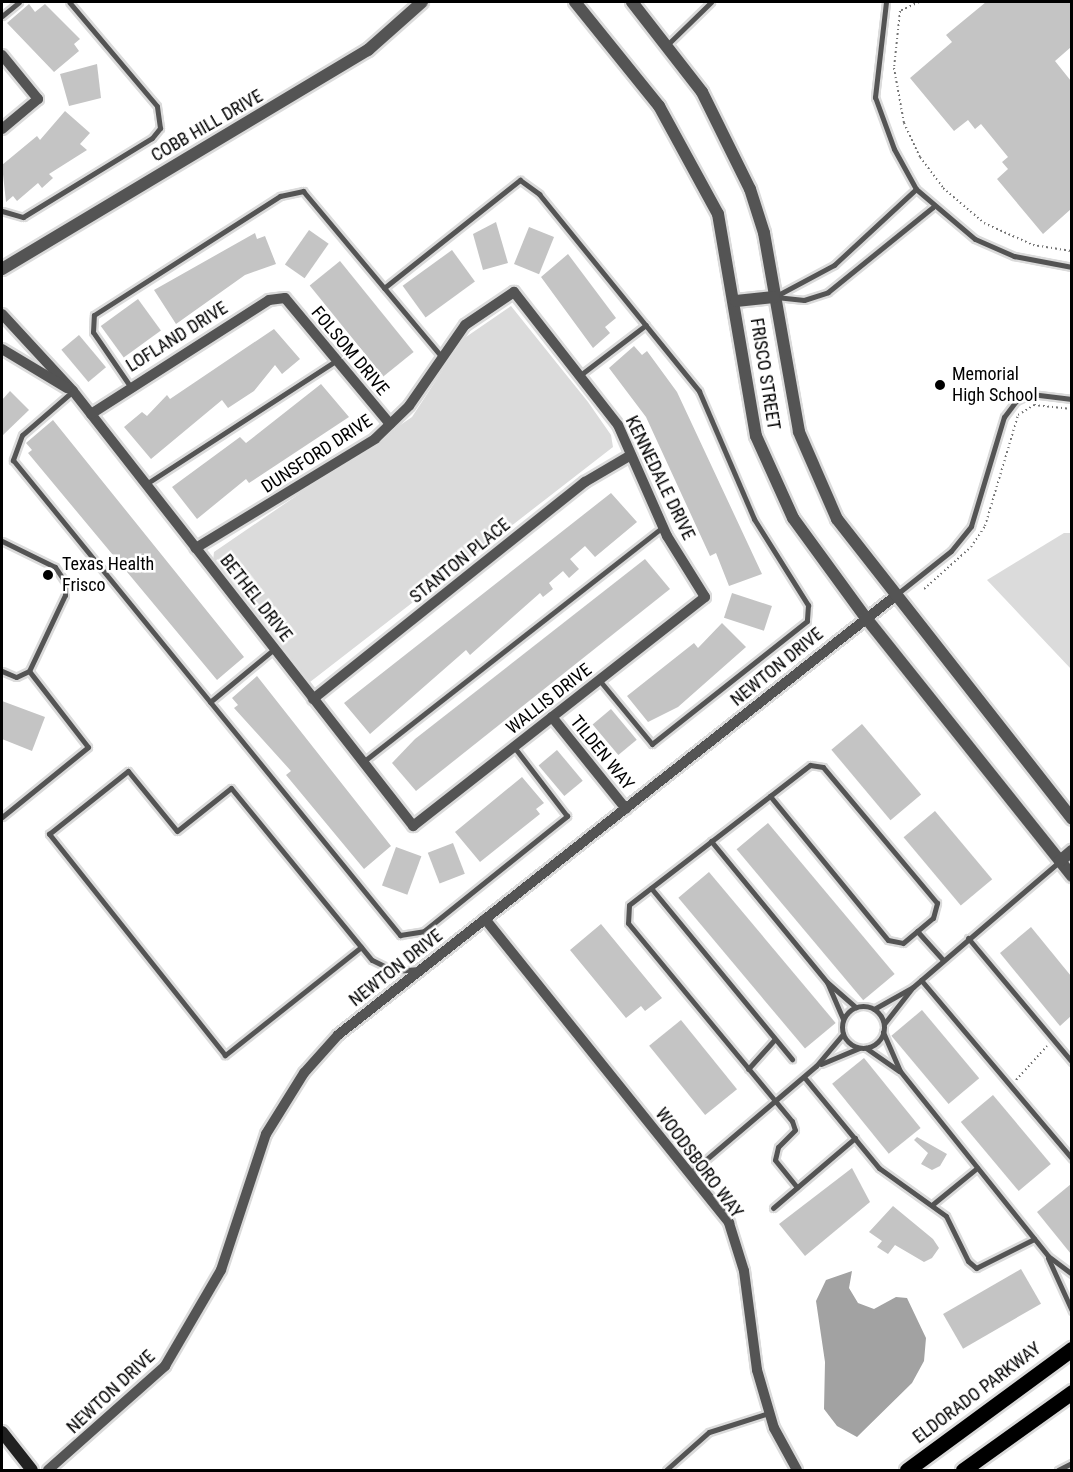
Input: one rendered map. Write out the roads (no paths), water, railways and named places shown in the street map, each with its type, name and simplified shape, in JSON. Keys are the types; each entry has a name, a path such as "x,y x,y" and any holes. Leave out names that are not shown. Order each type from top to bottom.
{"main road":[{"name":"ELDORADO PARKWAY","path":"907,1470 1071,1349"},
{"path":"963,1470 1071,1392"},
{"path":"2,1432 32,1470"}],"street":[{"name":"COBB HILL DRIVE","path":"2,269 359,55 422,2"},
{"name":"FRISCO STREET","path":"575,2 654,99 687,149 718,214 736,301 756,436 793,518 866,618 1071,876"},
{"name":"FRISCO STREET","path":"632,2 668,45 725,131 750,189 774,297 799,432 837,519 894,597 1071,819"},
{"path":"2,55 38,99 2,129"},
{"name":"DUNSFORD DRIVE","path":"196,548 375,439 390,424 465,325 514,292"},
{"name":"KENNEDALE DRIVE","path":"514,292 618,425 663,527 705,597"},
{"path":"736,301 774,297"},
{"name":"LOFLAND DRIVE","path":"91,414 130,386 269,300 285,298"},
{"name":"FOLSOM DRIVE","path":"285,298 390,424"},
{"name":"BETHEL DRIVE","path":"2,314 73,391 413,826"},
{"name":"BETHEL DRIVE","path":"2,349 73,391"},
{"name":"STANTON PLACE","path":"313,699 585,482 631,455"},
{"name":"WALLIS DRIVE","path":"413,826 705,597"},
{"name":"NEWTON DRIVE","path":"48,1470 122,1410 165,1366 184,1338 221,1270 266,1134 304,1072 338,1035 894,597"},
{"name":"TILDEN WAY","path":"552,717 626,809"},
{"path":"1060,861 1071,851"},
{"name":"WOODSBORO WAY","path":"485,919 729,1223 744,1271 749,1329 770,1413 797,1470"}],"lane":[{"path":"2,16 19,2"},
{"path":"2,211 23,217 152,138 160,128 157,106 69,2"},
{"path":"668,45 711,2"},
{"path":"886,2 875,97 894,149 916,189 933,207 975,239 1014,256 1071,267"},
{"path":"384,288 520,180 539,194 699,391 754,519 808,605 807,621 652,744 600,681"},
{"path":"774,297 834,265 916,189"},
{"path":"130,386 93,332 94,315 280,196 303,191 441,356"},
{"path":"774,297 804,300 828,292 933,207"},
{"path":"579,376 646,325"},
{"path":"146,484 337,360"},
{"path":"73,391 22,435 14,460 400,935 424,931 567,816 514,747"},
{"path":"894,597 951,551 971,526 1004,417 1016,401 1031,394 1071,399"},
{"path":"363,762 663,527"},
{"path":"2,542 38,555 65,582 65,595 29,671 15,677 2,671"},
{"path":"210,702 274,649"},
{"path":"2,817 88,747 29,671"},
{"path":"770,796 888,940 903,943 933,918 937,903 823,767 810,765 629,905 628,923 776,1101 795,1130 778,1147 775,1160 797,1187"},
{"path":"361,947 225,1054 49,834 128,771 177,831 231,789 378,965 395,971 426,965"},
{"path":"711,841 827,982 856,1007 874,1009 913,987"},
{"path":"1060,861 913,987 884,1024 883,1032 900,1071 1048,1256 1071,1274"},
{"path":"651,888 792,1059"},
{"path":"917,931 943,960"},
{"path":"968,938 1071,1062"},
{"path":"921,980 1071,1159"},
{"path":"689,1174 804,1077 843,1034 843,1019 827,982"},
{"path":"843,1019 856,1007"},
{"path":"874,1009 884,1024"},
{"path":"866,1048 883,1032"},
{"path":"843,1034 859,1048"},
{"path":"748,1069 776,1039"},
{"path":"816,1066 859,1048 866,1048 900,1071"},
{"path":"804,1077 879,1168 933,1204 976,1268 1034,1239"},
{"path":"772,1208 855,1138"},
{"path":"933,1204 977,1168"},
{"path":"1048,1256 1071,1311"},
{"path":"666,1470 709,1432 770,1413"},
{"path":"1058,1470 1071,1463"}],"place":[{"name":"Memorial High School","path":"940,385"},
{"name":"Texas Health Frisco","path":"48,575"}]}
